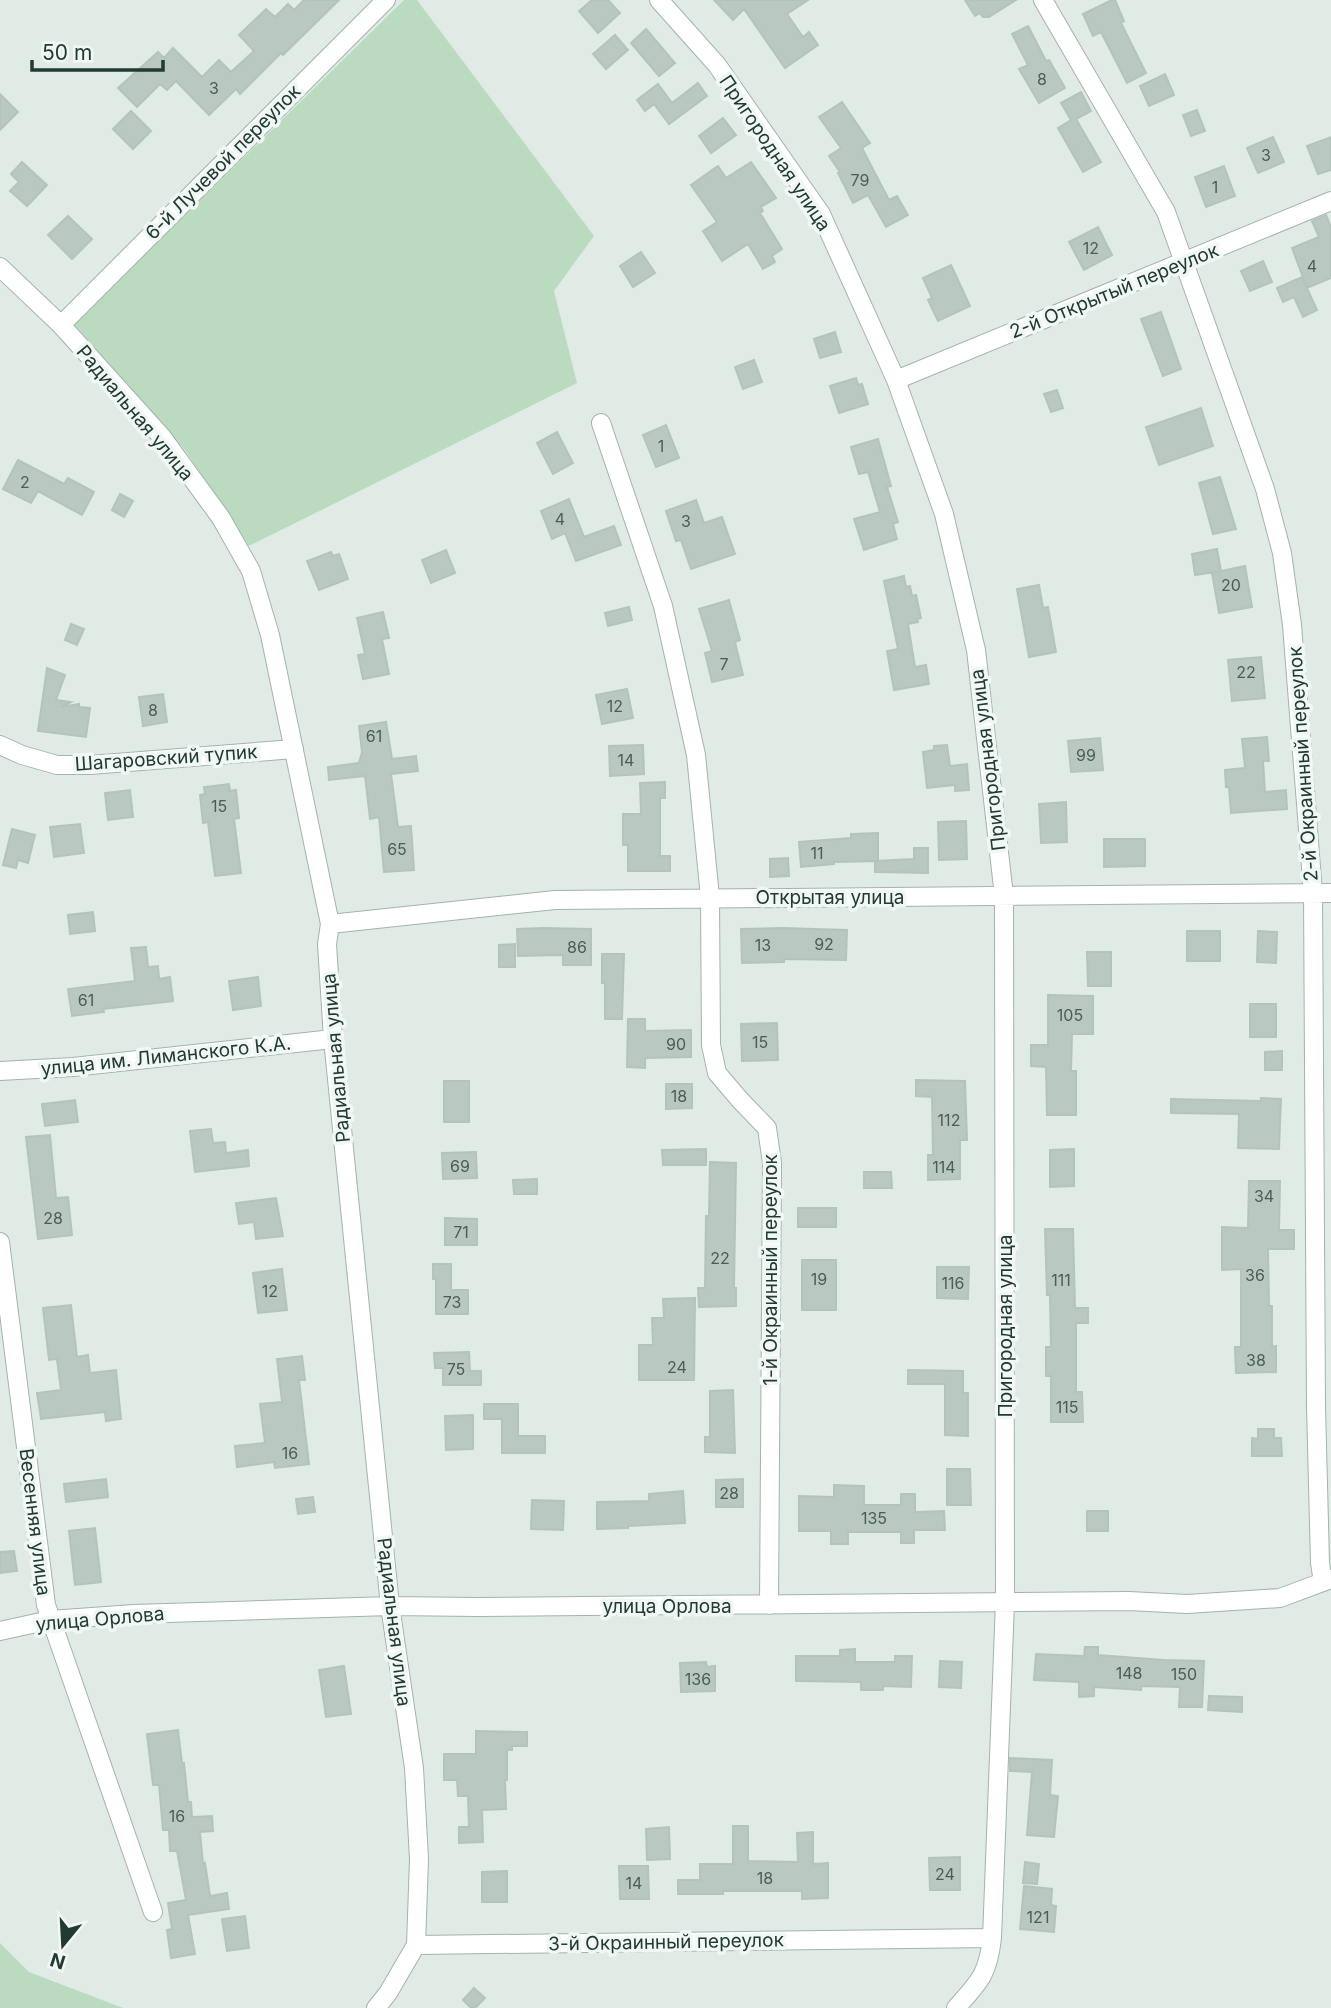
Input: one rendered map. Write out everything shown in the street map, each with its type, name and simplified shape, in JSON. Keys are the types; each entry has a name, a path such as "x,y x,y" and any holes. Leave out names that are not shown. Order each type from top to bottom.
{"street":[{"name":"6-й Лучевой переулок","path":"61,325 386,0"},
{"name":"Пригородная улица","path":"659,0 717,65 821,214 896,380 944,514 976,650 1004,896 1006,1602"},
{"name":"2-й Окраинный переулок","path":"1043,0 1166,212 1265,489 1282,553 1292,625 1312,893 1316,1406 1320,1563 1327,1581"},
{"name":"2-й Открытый переулок","path":"896,380 1331,201"},
{"name":"Радиальная улица","path":"0,267 61,325 162,437 221,518 251,571 270,635 330,924 327,944 333,1040 390,1606 414,1768 419,1859 416,1945"},
{"name":"1-й Окраинный переулок","path":"601,423 666,619 696,755 710,897 711,1045 717,1073 767,1128 772,1163 769,1605"},
{"name":"Шагаровский тупик","path":"0,745 22,755 57,765 90,765 294,748"},
{"name":"Открытая улица","path":"330,924 555,900 1331,893"},
{"name":"улица им. Лиманского К.А.","path":"0,1071 73,1068 333,1040"},
{"name":"Весенняя улица","path":"0,1242 46,1605 153,1912"},
{"name":"улица Орлова","path":"0,1631 50,1620 134,1614 390,1606 1129,1601 1187,1604 1280,1598 1327,1581"},
{"path":"956,2008 980,1981 989,1960 992,1938 1006,1602"},
{"name":"3-й Окраинный переулок","path":"416,1945 992,1938"},
{"path":"376,2008 416,1945"}],"green space":[{"path":"404,0 417,0 594,236 554,291 577,383 249,546 185,450 74,324"},
{"path":"0,1943 29,1972 123,2008 0,2008"}],"building":[{"path":"304,0 339,0 240,94 236,89 209,115 176,81 167,90 160,84 137,107 118,88 158,52 164,58 173,48 202,77 219,60 231,72 254,51 239,35 266,9 275,17 288,4 294,10"},
{"path":"592,0 608,0 620,13 598,33 579,11"},
{"path":"714,0 808,0 787,14 803,37 809,32 818,45 785,68 744,9 733,20"},
{"path":"965,0 1016,0 989,17 983,17 980,13 975,16"},
{"path":"1115,0 1124,21 1121,23 1146,73 1127,83 1101,32 1093,36 1083,14"},
{"path":"1028,26 1046,61 1049,60 1065,88 1039,103 1019,69 1028,65 1012,34"},
{"path":"646,29 675,63 659,76 631,43"},
{"path":"615,35 628,50 606,69 593,54"},
{"path":"1165,74 1174,95 1149,106 1140,86"},
{"path":"698,83 707,96 669,124 654,104 645,111 637,100 658,84 672,103"},
{"path":"1081,92 1091,111 1076,119 1101,162 1083,172 1058,128 1071,120 1061,103"},
{"path":"0,94 18,112 0,130"},
{"path":"842,102 870,143 862,148 889,200 897,196 908,215 886,227 868,195 853,203 838,173 840,172 829,156 841,148 819,117"},
{"path":"1197,110 1205,131 1191,136 1183,115"},
{"path":"131,111 151,131 133,149 113,129"},
{"path":"723,118 736,135 711,153 699,136"},
{"path":"1273,137 1284,162 1258,173 1247,148"},
{"path":"1331,137 1331,170 1318,174 1307,146"},
{"path":"22,162 47,185 27,206 10,191 19,182 11,174"},
{"path":"751,162 776,198 761,207 763,211 760,213 782,249 772,256 775,262 763,269 748,244 722,261 703,231 717,222 691,185 718,166 726,178"},
{"path":"1224,166 1235,196 1206,207 1195,177"},
{"path":"1326,215 1331,227 1331,278 1307,288 1292,248 1319,237 1312,221"},
{"path":"68,216 92,239 72,259 48,235"},
{"path":"1098,227 1112,255 1084,270 1069,242"},
{"path":"641,252 655,273 633,287 620,266"},
{"path":"1263,261 1272,282 1250,291 1241,271"},
{"path":"951,265 970,306 938,321 928,300 932,298 923,278"},
{"path":"1302,277 1317,310 1303,317 1294,297 1283,302 1277,288"},
{"path":"1161,312 1181,369 1163,376 1141,319"},
{"path":"835,332 841,352 820,358 814,339"},
{"path":"754,360 762,382 743,389 735,367"},
{"path":"856,378 858,385 862,384 868,404 839,413 830,386"},
{"path":"1057,390 1063,408 1051,412 1044,394"},
{"path":"1201,408 1213,446 1159,465 1146,427"},
{"path":"666,425 679,458 656,467 643,435"},
{"path":"557,432 573,463 553,474 537,443"},
{"path":"878,439 891,486 887,487 898,522 893,524 897,539 864,550 854,519 880,512 868,472 859,474 851,447"},
{"path":"18,460 64,484 68,478 94,492 82,515 38,491 31,503 3,489"},
{"path":"1220,477 1236,529 1213,534 1199,483"},
{"path":"120,494 133,501 124,517 112,510"},
{"path":"569,499 584,537 614,526 621,545 576,561 565,533 552,539 541,511"},
{"path":"696,500 704,523 722,517 735,554 691,569 681,540 676,541 666,511"},
{"path":"1217,549 1221,571 1195,575 1192,554"},
{"path":"446,550 455,573 431,583 422,560"},
{"path":"331,552 333,556 339,554 348,579 319,590 307,561"},
{"path":"1245,566 1252,607 1219,613 1212,573"},
{"path":"904,576 906,587 910,586 912,596 916,595 921,618 917,619 918,622 908,624 915,667 926,665 929,684 894,690 887,651 898,649 884,581"},
{"path":"1039,585 1043,608 1048,607 1056,652 1029,657 1017,589"},
{"path":"729,600 740,640 735,642 743,675 712,682 705,653 712,651 699,609"},
{"path":"629,607 632,620 608,626 605,613"},
{"path":"383,612 389,638 382,639 389,674 363,679 358,655 365,654 357,618"},
{"path":"71,624 84,629 77,645 65,640"},
{"path":"1261,657 1265,698 1232,701 1228,660"},
{"path":"47,668 65,675 56,700 71,702 61,707 79,704 79,707 90,708 86,737 38,731"},
{"path":"627,689 633,718 602,724 596,695"},
{"path":"163,694 167,722 143,726 139,697"},
{"path":"386,722 392,759 416,756 418,771 391,774 398,827 411,826 414,870 384,872 379,817 370,819 365,776 329,780 328,767 359,763 362,752 359,726"},
{"path":"1267,737 1269,761 1263,761 1265,792 1286,790 1287,809 1231,813 1225,770 1245,768 1242,739"},
{"path":"1100,738 1103,770 1071,772 1068,741"},
{"path":"643,745 644,774 610,776 609,746"},
{"path":"947,745 950,766 967,764 969,790 955,791 955,785 927,788 923,752 934,750 934,746"},
{"path":"665,782 665,798 660,798 660,856 670,856 670,871 628,871 628,845 623,845 623,814 641,814 640,783"},
{"path":"229,784 230,791 236,790 239,818 234,819 241,873 215,876 208,822 203,823 200,795 205,794 204,787"},
{"path":"130,790 133,817 108,820 105,793"},
{"path":"1066,802 1067,842 1041,843 1039,804"},
{"path":"966,821 967,859 939,860 938,822"},
{"path":"80,824 84,853 54,857 50,827"},
{"path":"12,829 35,835 28,863 18,860 16,868 3,865"},
{"path":"878,833 878,861 834,862 801,867 799,842"},
{"path":"1104,839 1145,839 1145,866 1104,867"},
{"path":"914,848 928,848 928,873 875,872 875,861 914,859"},
{"path":"788,858 789,876 770,877 770,859"},
{"path":"93,912 95,931 70,934 68,915"},
{"path":"517,929 591,929 591,965 563,965 563,955 518,956"},
{"path":"741,929 847,930 846,960 784,959 784,962 742,963"},
{"path":"1187,931 1220,931 1220,961 1187,961"},
{"path":"1258,931 1277,932 1276,963 1257,962"},
{"path":"515,944 515,967 499,967 499,945"},
{"path":"146,947 148,967 158,966 159,979 170,977 173,1001 103,1009 104,1012 72,1016 68,989 135,981 131,948"},
{"path":"1087,952 1111,952 1111,986 1088,986"},
{"path":"602,954 624,954 622,1019 605,1019"},
{"path":"258,977 261,1006 233,1010 229,981"},
{"path":"1048,995 1093,996 1093,1034 1072,1034 1071,1071 1076,1071 1076,1115 1047,1115 1046,1067 1031,1066 1031,1045 1048,1045"},
{"path":"1250,1004 1276,1004 1276,1037 1250,1037"},
{"path":"628,1019 645,1019 645,1031 691,1030 691,1057 645,1058 645,1068 627,1067"},
{"path":"777,1023 778,1060 742,1061 741,1024"},
{"path":"1282,1051 1282,1070 1265,1070 1265,1052"},
{"path":"916,1080 965,1081 967,1140 960,1140 960,1179 928,1180 928,1155 933,1155 932,1097 916,1096"},
{"path":"444,1081 469,1081 469,1122 444,1122"},
{"path":"666,1084 692,1084 692,1108 666,1109"},
{"path":"1261,1098 1281,1099 1279,1149 1238,1148 1239,1114 1171,1113 1171,1099 1261,1101"},
{"path":"75,1100 78,1122 45,1126 42,1104"},
{"path":"211,1129 213,1143 225,1142 226,1153 248,1150 249,1166 195,1172 190,1131"},
{"path":"50,1135 56,1198 68,1197 72,1235 38,1239 26,1137"},
{"path":"706,1149 706,1165 663,1165 662,1150"},
{"path":"1074,1149 1074,1186 1050,1187 1050,1150"},
{"path":"476,1152 477,1178 443,1179 442,1153"},
{"path":"710,1162 736,1163 736,1306 699,1307 698,1288 705,1288"},
{"path":"864,1172 891,1172 892,1188 864,1188"},
{"path":"537,1179 537,1194 514,1194 513,1180"},
{"path":"1249,1181 1280,1181 1279,1230 1294,1230 1294,1249 1268,1249 1269,1306 1272,1306 1272,1347 1276,1346 1276,1372 1236,1373 1235,1347 1241,1347 1241,1269 1222,1270 1222,1227 1248,1228"},
{"path":"276,1198 283,1236 256,1239 254,1222 239,1224 236,1203"},
{"path":"798,1208 836,1208 836,1227 798,1227"},
{"path":"445,1218 477,1219 477,1245 445,1245"},
{"path":"1045,1229 1073,1229 1075,1308 1088,1308 1088,1323 1076,1323 1076,1392 1082,1392 1083,1422 1051,1422 1051,1376 1046,1376 1046,1347 1051,1347"},
{"path":"802,1260 836,1260 836,1310 802,1310"},
{"path":"433,1264 451,1264 451,1290 468,1290 468,1314 436,1314"},
{"path":"937,1267 969,1267 968,1299 937,1298"},
{"path":"282,1269 287,1310 258,1313 253,1273"},
{"path":"695,1298 694,1380 639,1380 639,1345 653,1345 652,1318 664,1318 663,1299"},
{"path":"71,1305 77,1357 88,1355 90,1373 116,1370 121,1419 106,1421 105,1412 41,1419 37,1393 61,1390 57,1359 49,1360 43,1308"},
{"path":"469,1352 470,1371 481,1371 481,1385 443,1385 443,1368 435,1368 434,1353"},
{"path":"302,1356 305,1380 299,1380 309,1464 275,1468 274,1462 237,1467 235,1446 265,1443 260,1404 282,1402 277,1359"},
{"path":"908,1370 963,1371 963,1393 968,1393 968,1436 945,1435 945,1384 908,1384"},
{"path":"733,1390 735,1453 705,1452 705,1437 710,1437 710,1391"},
{"path":"484,1404 518,1404 518,1436 545,1436 545,1453 502,1453 502,1419 484,1419"},
{"path":"473,1415 473,1449 446,1450 445,1416"},
{"path":"1258,1429 1274,1429 1274,1438 1281,1438 1282,1456 1252,1456 1252,1438 1258,1439"},
{"path":"947,1469 970,1469 971,1505 947,1505"},
{"path":"106,1479 108,1497 66,1502 64,1484"},
{"path":"743,1479 743,1507 716,1507 716,1480"},
{"path":"834,1485 864,1486 864,1505 901,1505 901,1494 915,1494 915,1512 944,1511 945,1530 914,1530 914,1543 901,1543 901,1532 848,1532 848,1544 831,1544 831,1531 799,1531 799,1496 834,1497"},
{"path":"683,1491 685,1523 597,1529 597,1502 649,1501 649,1494"},
{"path":"313,1497 315,1512 298,1514 296,1499"},
{"path":"532,1500 564,1501 563,1530 531,1529"},
{"path":"1087,1511 1108,1511 1108,1531 1087,1531"},
{"path":"95,1528 101,1582 75,1585 69,1531"},
{"path":"14,1551 17,1571 0,1573 0,1552"},
{"path":"1085,1647 1098,1647 1098,1655 1204,1661 1202,1707 1179,1707 1180,1687 1141,1686 1141,1690 1094,1687 1094,1696 1079,1697 1079,1682 1034,1680 1036,1654 1084,1656"},
{"path":"855,1649 855,1662 895,1662 895,1656 912,1656 911,1687 883,1686 883,1690 861,1690 861,1682 796,1681 796,1656 840,1656 840,1650"},
{"path":"940,1661 962,1662 961,1688 939,1687"},
{"path":"706,1662 707,1667 715,1666 715,1691 681,1692 680,1663"},
{"path":"344,1666 351,1714 326,1717 319,1670"},
{"path":"1209,1696 1242,1697 1242,1712 1208,1710"},
{"path":"178,1730 192,1817 212,1816 213,1831 200,1832 210,1896 227,1893 229,1909 188,1915 195,1954 171,1958 167,1930 172,1929 168,1903 186,1900 177,1851 170,1851 169,1830 163,1830 159,1785 153,1785 147,1734"},
{"path":"476,1731 527,1732 527,1746 512,1746 512,1750 507,1750 506,1809 482,1810 483,1842 459,1843 459,1827 469,1827 468,1796 458,1796 457,1780 444,1780 444,1754 476,1754"},
{"path":"1010,1758 1052,1760 1050,1795 1058,1796 1054,1837 1027,1835 1032,1772 1010,1771"},
{"path":"733,1826 748,1826 748,1861 798,1862 797,1833 813,1832 813,1864 828,1863 828,1898 802,1899 802,1891 678,1894 678,1880 700,1880 700,1864 733,1864"},
{"path":"669,1827 670,1859 647,1860 646,1829"},
{"path":"960,1857 960,1890 930,1890 929,1858"},
{"path":"1025,1862 1039,1864 1037,1884 1023,1883"},
{"path":"619,1866 648,1866 649,1899 620,1899"},
{"path":"507,1871 507,1902 482,1902 482,1872"},
{"path":"1024,1886 1052,1889 1051,1905 1056,1906 1054,1932 1020,1929"},
{"path":"245,1916 249,1948 227,1951 222,1919"},
{"path":"474,1988 485,1998 475,2008 471,2008 463,2000"}]}
